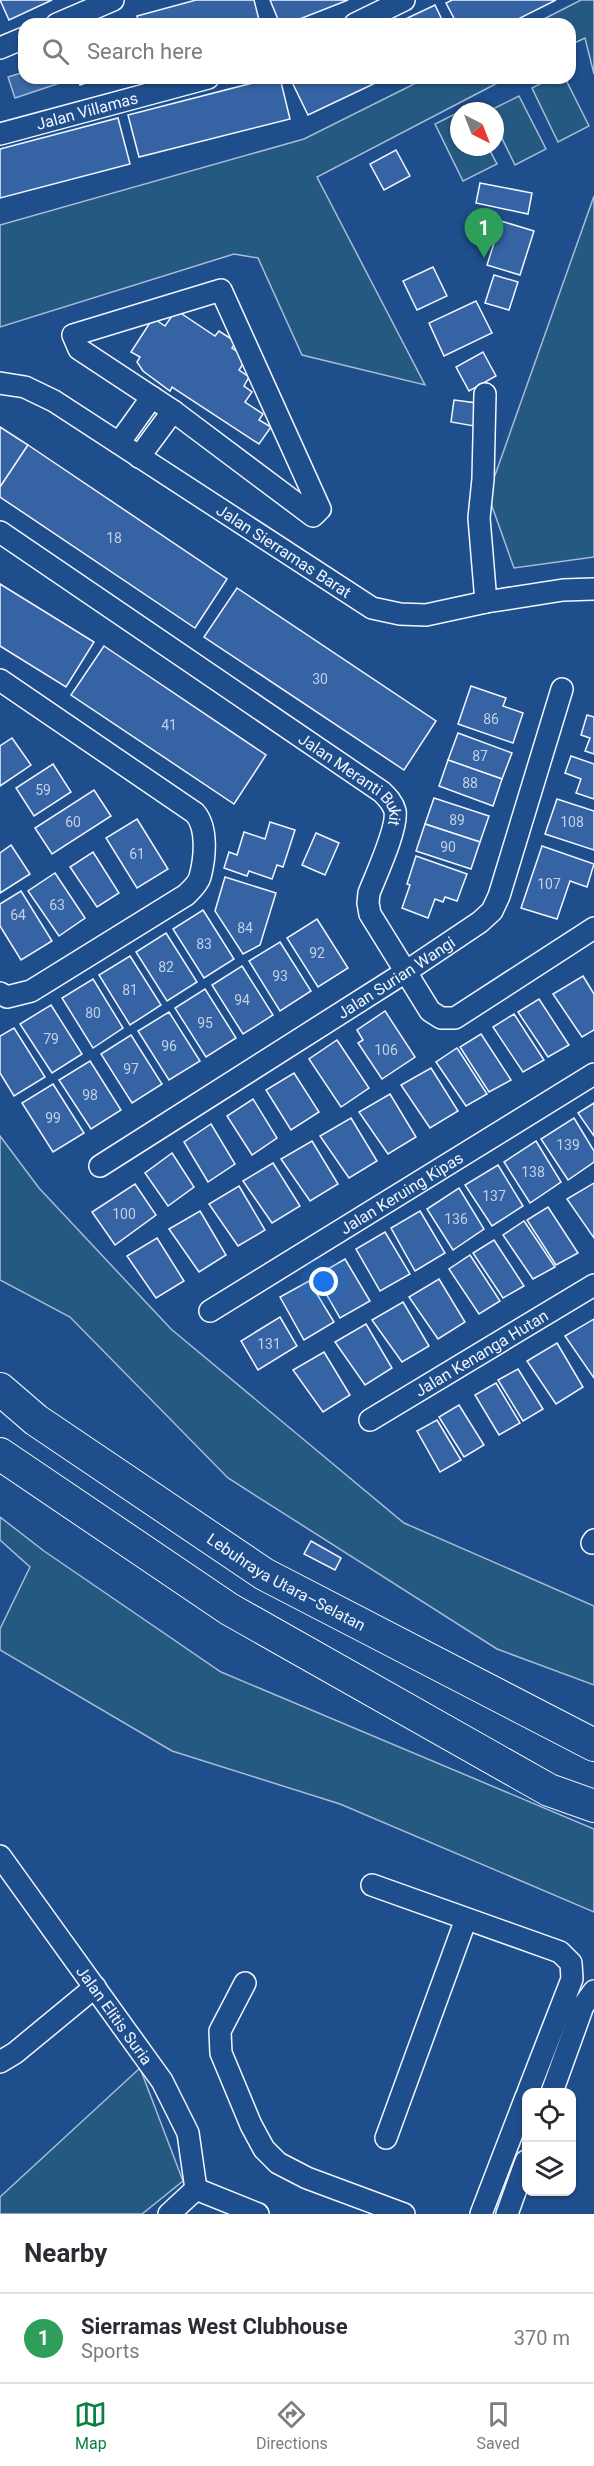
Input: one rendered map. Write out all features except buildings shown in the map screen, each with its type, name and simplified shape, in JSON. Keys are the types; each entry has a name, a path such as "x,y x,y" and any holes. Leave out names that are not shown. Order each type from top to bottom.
{"highway":[{"name":"Lebuhraya Utara–Selatan","path":"0,1389 36,1420 264,1574 594,1745"},
{"path":"0,1454 229,1609 549,1790 594,1806"}],"street":[{"path":"71,18 113,0"},
{"path":"367,18 404,0"},
{"path":"0,48 18,40"},
{"name":"Jalan Villamas","path":"0,134 186,84"},
{"path":"221,290 320,509 314,516 173,411 79,349 73,336 221,290"},
{"name":"Jalan Sierramas Barat","path":"0,383 25,387 54,401 372,608 400,614 426,615 486,602 563,590 594,590"},
{"path":"485,394 483,479 479,518 486,602"},
{"path":"119,443 152,397"},
{"path":"139,457 173,411"},
{"name":"Jalan Meranti Bukit","path":"0,532 382,792 391,802 395,812 394,824 369,893 370,914 430,1011 441,1018 455,1018 594,928"},
{"path":"0,680 195,813 202,821 204,832 200,878 186,895 31,991 7,997 0,993"},
{"name":"Jalan Surian Wangi","path":"100,1166 407,971 480,922 492,910 499,896 561,689"},
{"name":"Jalan Keruing Kipas","path":"210,1311 594,1074"},
{"name":"Jalan Kenanga Hutan","path":"370,1420 594,1285"},
{"name":"Jalan Elitis Suria","path":"0,1856 162,2081 188,2133 196,2189"},
{"path":"372,1885 560,1952 571,1963 572,1979 530,2088"},
{"path":"386,2138 466,1919"},
{"path":"245,1983 220,2031 221,2053 264,2150 278,2163 307,2178 404,2214"},
{"path":"0,2062 15,2053 95,1988"},
{"path":"553,2088 583,2006 594,1991"},
{"path":"482,2214 522,2108"},
{"path":"507,2214 522,2172"},
{"path":"169,2214 196,2189 258,2214"}],"shaded area":[{"path":"581,0 594,0 594,74 585,38 576,42 576,18 546,18"},
{"path":"18,74 18,84 57,84 15,98 8,77"},
{"path":"414,84 495,84 461,102 450,102 450,108 317,177 425,385 302,355 258,258 234,254 0,327 0,225 304,139"},
{"path":"540,84 568,84 589,126 558,142 532,88"},
{"path":"519,96 546,149 515,165 504,142 504,104"},
{"path":"450,116 450,155 435,124"},
{"path":"451,156 493,156 497,164 463,181"},
{"path":"594,196 594,557 514,568 488,495"},
{"path":"0,1136 39,1188 171,1329 404,1523 594,1606 594,1685 497,1649 228,1478 70,1317 0,1280"},
{"path":"0,1517 44,1551 221,1672 594,1829 594,1912 340,1804 172,1751 0,1650 0,1629 30,1567 0,1540"},
{"path":"140,2068 183,2181 142,2214 0,2214 0,2197"}],"place":[{"name":"Sierramas West Clubhouse","path":"484,258"}]}
